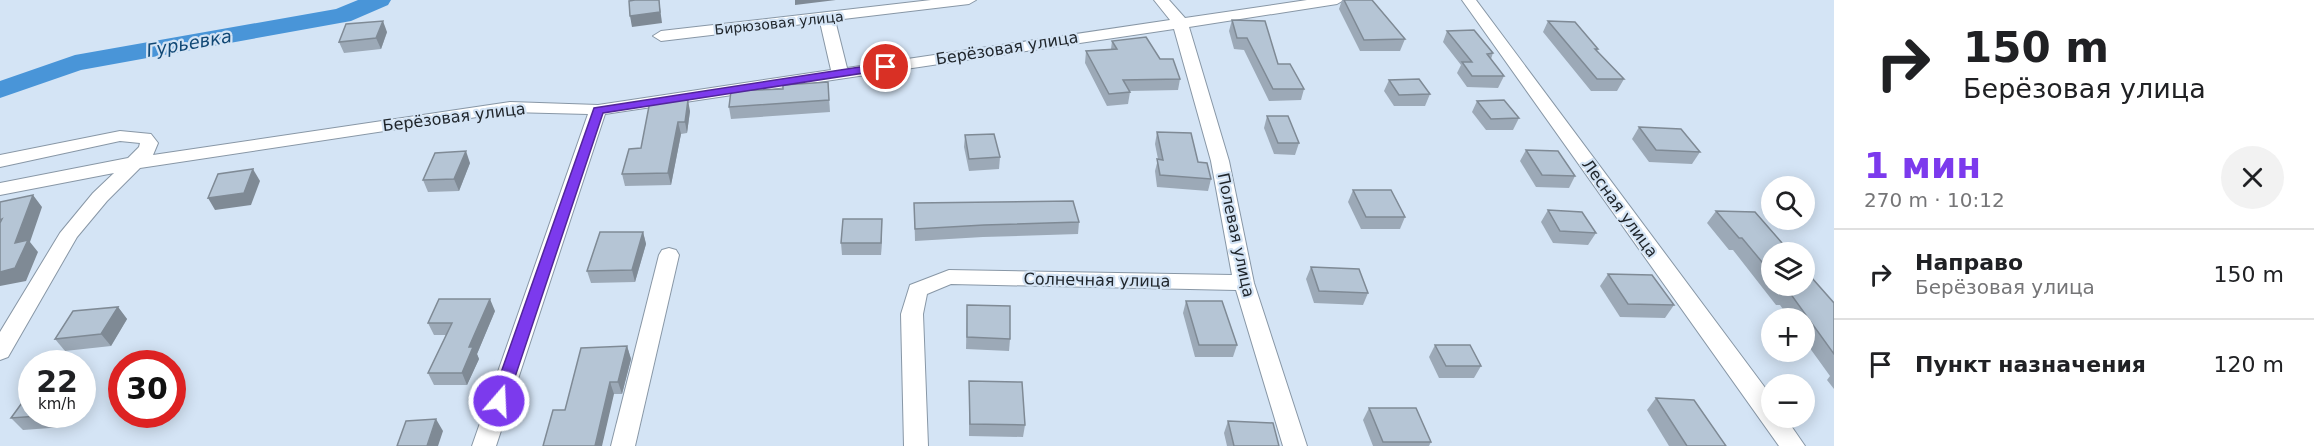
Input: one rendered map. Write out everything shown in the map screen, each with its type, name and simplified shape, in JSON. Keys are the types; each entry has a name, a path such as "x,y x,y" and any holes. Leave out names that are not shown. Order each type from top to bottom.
{"street":[{"name":"Бирюзовая улица","path":"661,36 969,0"},
{"path":"1161,0 1180,22"},
{"name":"Берёзовая улица","path":"0,189 134,163 510,107 598,110 1337,0"},
{"name":"Лесная улица","path":"1468,0 1761,402"},
{"path":"827,18 840,74"},
{"name":"Полевая улица","path":"1180,22 1220,160 1244,283 1295,446"},
{"path":"484,446 598,110"},
{"path":"0,161 120,136 145,138 149,143 148,149 100,197 70,233 0,351"},
{"path":"623,446 669,255"},
{"name":"Солнечная улица","path":"916,446 912,314 917,290 949,277 1244,283"},
{"name":"Лесная улица","path":"1780,428 1793,446"}],"building":[{"path":"659,0 660,12 630,16 629,1"},
{"path":"1344,0 1372,0 1405,39 1364,40"},
{"path":"1232,20 1265,21 1278,64 1290,64 1304,89 1273,89 1247,38 1237,38"},
{"path":"383,21 376,38 339,42 346,24"},
{"path":"1548,21 1575,22 1598,49 1595,49 1624,79 1597,79"},
{"path":"1474,30 1493,53 1487,54 1504,76 1472,76 1462,62 1472,62 1447,31"},
{"path":"1146,37 1160,59 1173,59 1180,79 1123,80 1130,92 1109,94 1086,51 1117,49 1112,41"},
{"path":"1419,79 1430,94 1399,95 1389,80"},
{"path":"828,82 829,100 729,107 731,91 783,89 783,85"},
{"path":"688,100 685,122 678,122 668,173 622,174 629,149 641,148 650,101"},
{"path":"1504,100 1519,118 1491,119 1477,101"},
{"path":"1267,116 1288,116 1299,143 1278,143"},
{"path":"1639,127 1681,129 1700,152 1656,150"},
{"path":"1157,132 1191,133 1198,162 1207,163 1211,179 1160,175 1157,159 1163,160"},
{"path":"994,134 1000,157 969,159 965,135"},
{"path":"1526,150 1558,151 1575,176 1542,175"},
{"path":"466,151 454,179 423,180 435,153"},
{"path":"253,169 244,193 208,198 218,174"},
{"path":"1353,190 1391,190 1405,217 1366,217"},
{"path":"33,195 15,243 28,240 15,268 0,272 0,223 2,219 0,220 0,202"},
{"path":"1073,201 1079,222 915,229 914,203"},
{"path":"1548,210 1582,212 1596,233 1560,231"},
{"path":"1716,211 1755,212 1761,219 1761,230 1771,230 1781,242 1761,242 1761,261 1742,238 1739,238"},
{"path":"843,219 882,219 881,243 841,243"},
{"path":"600,232 643,232 632,270 587,271"},
{"path":"1311,267 1359,269 1368,293 1319,291"},
{"path":"1608,274 1652,275 1674,305 1628,304"},
{"path":"1815,281 1834,303 1834,354 1815,328 1815,308 1801,308 1792,296 1815,296"},
{"path":"439,299 490,299 469,347 473,347 462,373 428,373 452,323 428,323"},
{"path":"1186,301 1222,301 1237,345 1199,345"},
{"path":"967,305 1010,306 1010,339 967,337"},
{"path":"118,307 101,334 55,339 73,311"},
{"path":"1435,345 1470,345 1481,366 1446,366"},
{"path":"627,346 618,382 610,382 595,446 543,446 553,410 565,410 581,348"},
{"path":"969,381 1022,382 1025,425 970,424"},
{"path":"1656,398 1694,400 1726,446 1687,446"},
{"path":"18,408 18,418 11,418"},
{"path":"1369,408 1416,408 1431,442 1383,442"},
{"path":"436,419 427,446 397,446 406,421"},
{"path":"1228,421 1273,423 1279,446 1234,446"}],"waterway":[{"name":"Гурьевка","path":"0,90 75,63 342,16 379,0"}],"route":[{"path":"499,401 598,110 886,67"}]}
